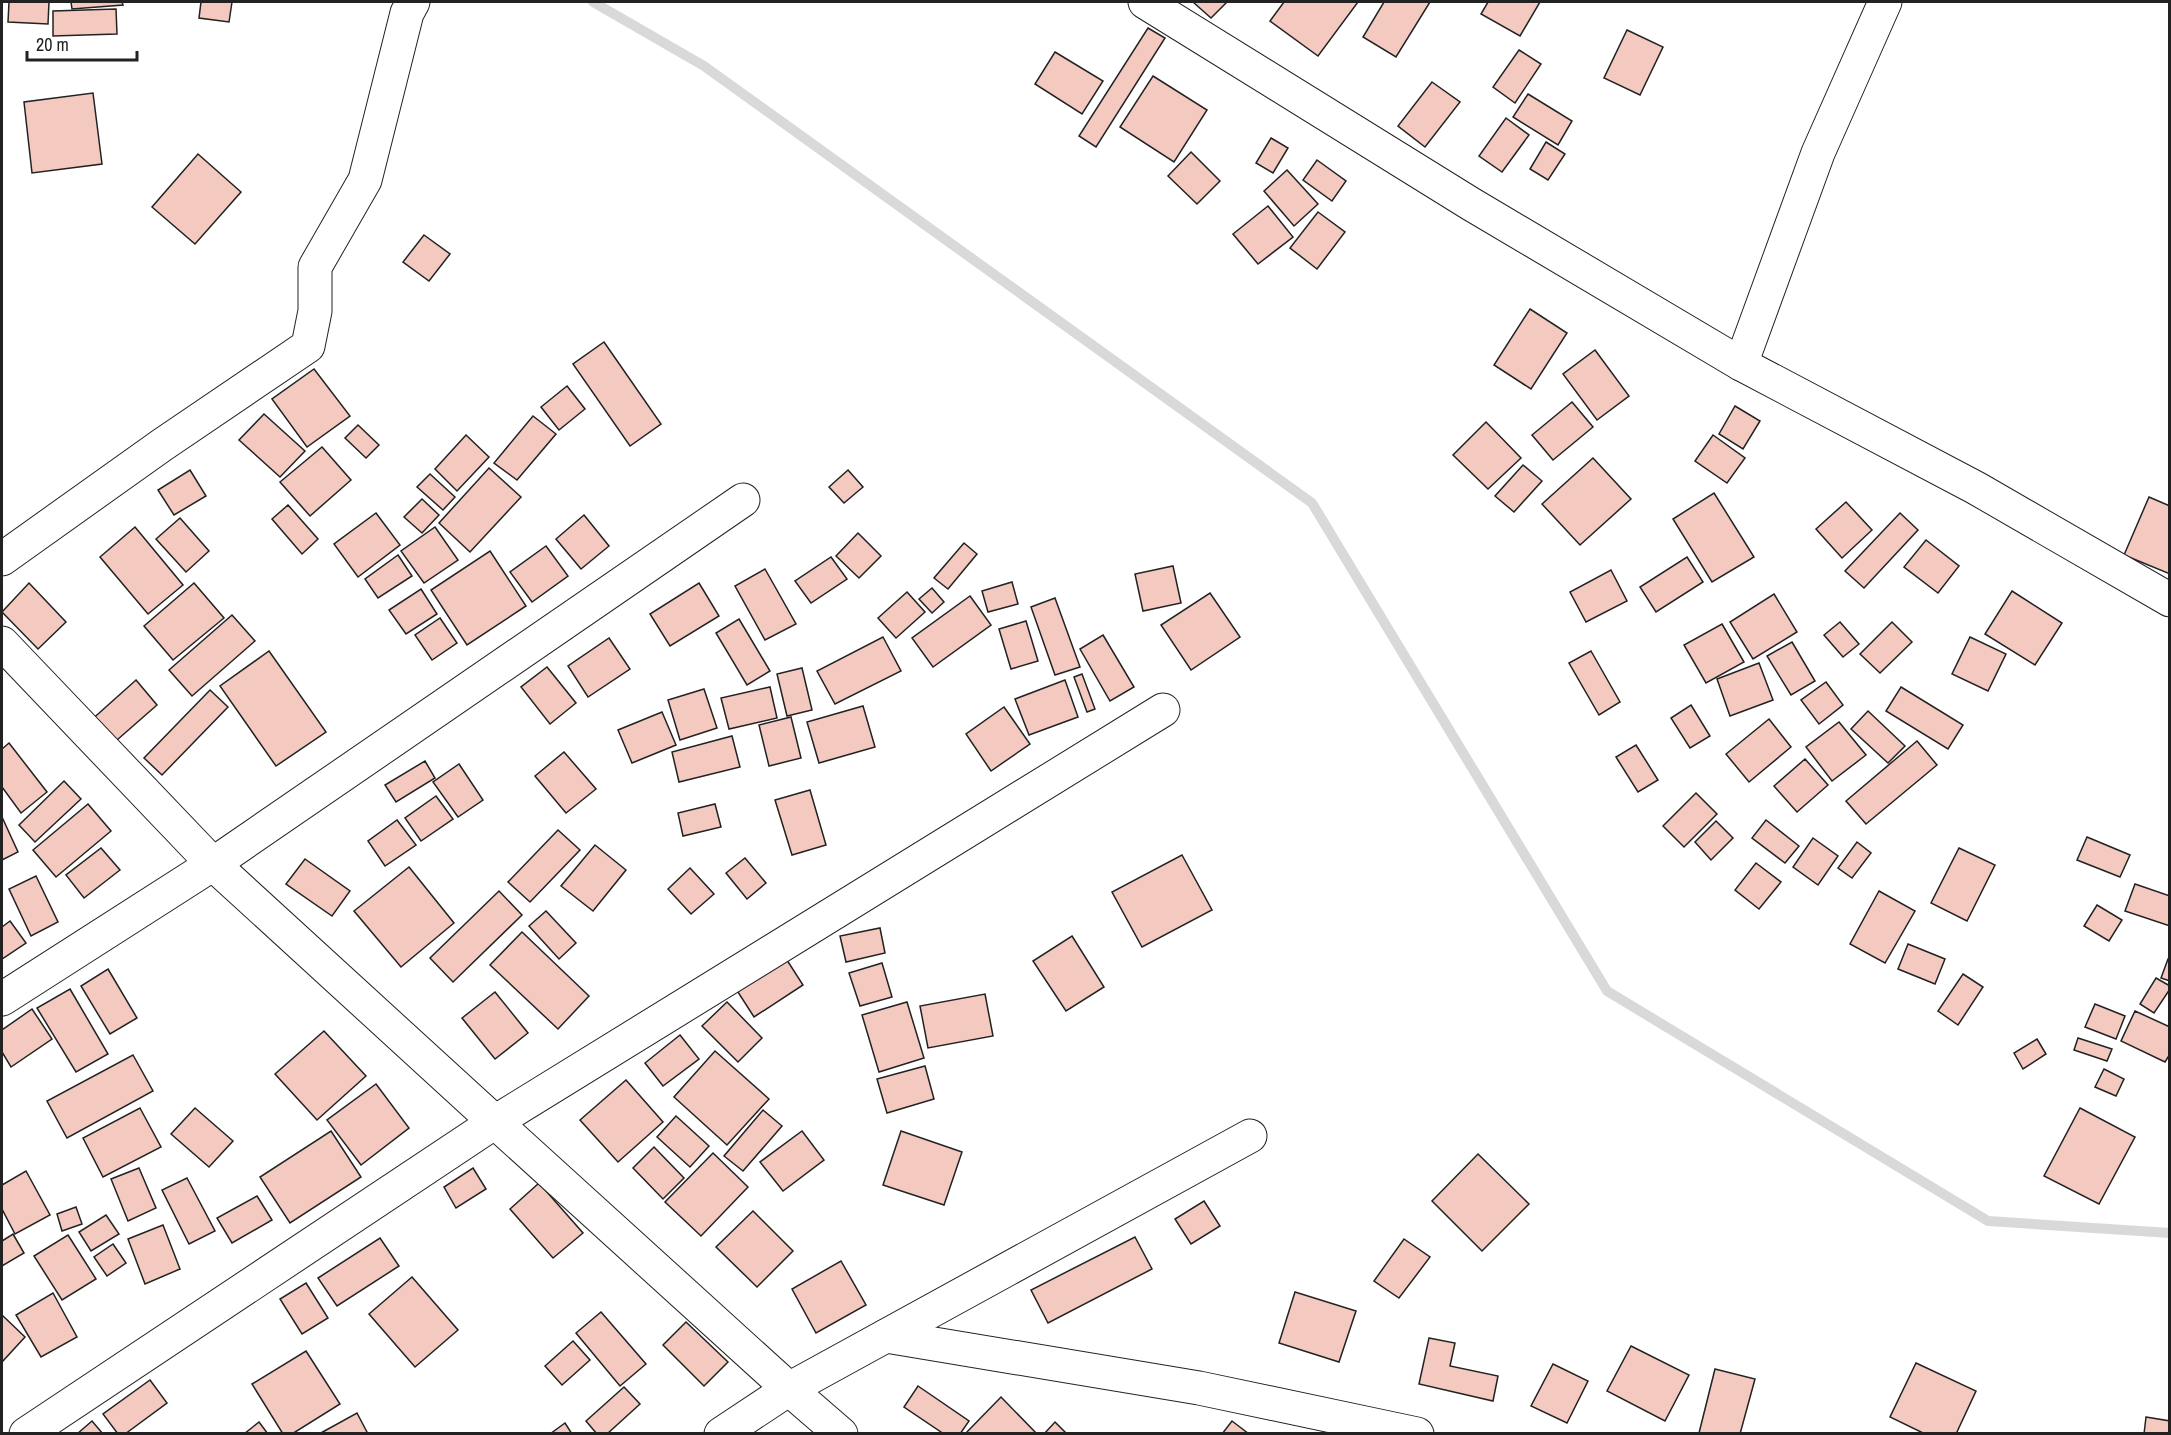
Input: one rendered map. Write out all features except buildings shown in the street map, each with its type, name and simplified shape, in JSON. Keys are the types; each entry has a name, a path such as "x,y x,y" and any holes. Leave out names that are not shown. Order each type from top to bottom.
{"street":[{"path":"2,559 162,445 308,346 315,311 315,267 365,180 408,13 413,2"},
{"path":"1145,2 1471,204 1740,364 1976,488 2169,600"},
{"path":"1740,364 1818,153 1885,2"},
{"path":"2,999 213,864 743,500"},
{"path":"2,643 213,864 841,1434"},
{"path":"26,1434 495,1122 1163,711"},
{"path":"721,1434 789,1389 1250,1136"},
{"path":"886,1336 1199,1388 1417,1434"}],"waterway":[{"path":"593,2 704,66 1312,503 1607,991 1988,1221 2170,1233"}]}
